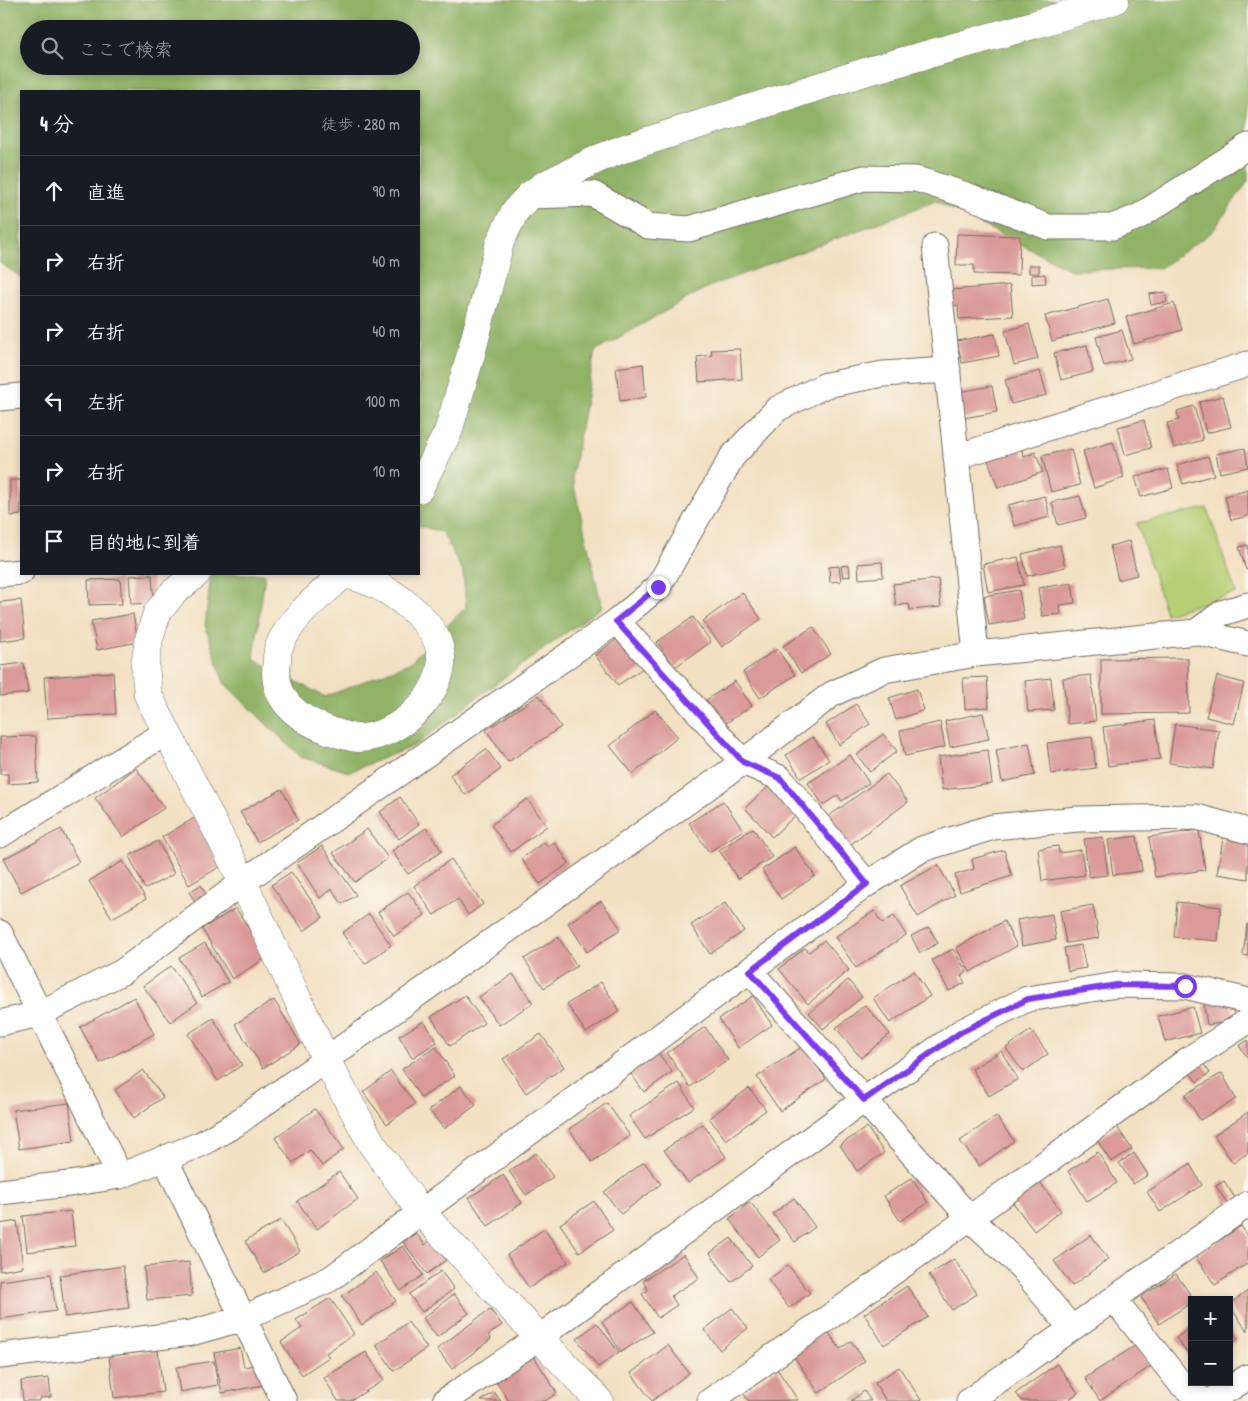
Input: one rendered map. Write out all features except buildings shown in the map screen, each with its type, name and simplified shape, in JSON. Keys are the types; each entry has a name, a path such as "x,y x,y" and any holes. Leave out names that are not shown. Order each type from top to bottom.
{"street":[{"path":"420,486 448,432 471,354 500,242 515,211 529,196 562,176 628,147 851,76 1115,0"},
{"path":"529,196 593,194 648,226 689,229 864,178 916,179 966,195 1048,227 1112,227 1138,217 1248,146"},
{"path":"935,246 976,654"},
{"path":"956,457 1248,364"},
{"path":"0,1023 39,1014 122,972 244,882 616,621 658,587 732,457 777,409 826,385 884,374 948,370"},
{"path":"0,398 20,396"},
{"path":"0,574 20,572"},
{"path":"195,575 173,593 157,613 144,664 148,695 244,882 326,1060 372,1144 421,1212 599,1401"},
{"path":"343,575 305,610 289,629 278,647 275,673 280,693 293,711 309,723 357,738 382,733 404,720 422,705 436,684 442,665 439,643 424,622 399,598 370,582 347,575"},
{"path":"1196,632 1222,613 1248,605"},
{"path":"616,621 743,762 780,778 867,884"},
{"path":"0,1192 120,1176 202,1144 234,1125 326,1060 743,762 832,694 884,670 976,654 1196,632 1248,644"},
{"path":"0,834 167,732"},
{"path":"0,1356 191,1334 244,1318 330,1279 867,884 922,849 993,828 1078,819 1197,817 1248,830"},
{"path":"0,933 120,1176"},
{"path":"750,971 970,1218 1022,1268 1071,1328"},
{"path":"445,1401 540,1337 864,1100 961,1032 1028,999 1117,985 1185,986 1248,1001"},
{"path":"710,1401 970,1218 1188,1059 1248,1021"},
{"path":"165,1159 284,1401"},
{"path":"970,1401 1248,1204"},
{"path":"1114,1299 1180,1384 1204,1401"},
{"path":"1210,1401 1248,1377"}],"green space":[{"path":"0,0 1248,0 1248,181 1213,231 1160,268 1071,270 936,201 708,287 595,351 572,477 602,607 487,690 416,745 349,772 301,757 224,683 205,625 211,575 265,575 254,659 325,697 409,663 466,607 463,572 442,532 420,526 420,90 20,90 20,276 0,263"},
{"path":"1207,508 1236,593 1166,614 1137,523"}],"route":[{"path":"658,587 616,621 743,762 780,778 867,884 750,971 864,1100 961,1032 1028,999 1117,985 1185,986"}]}
